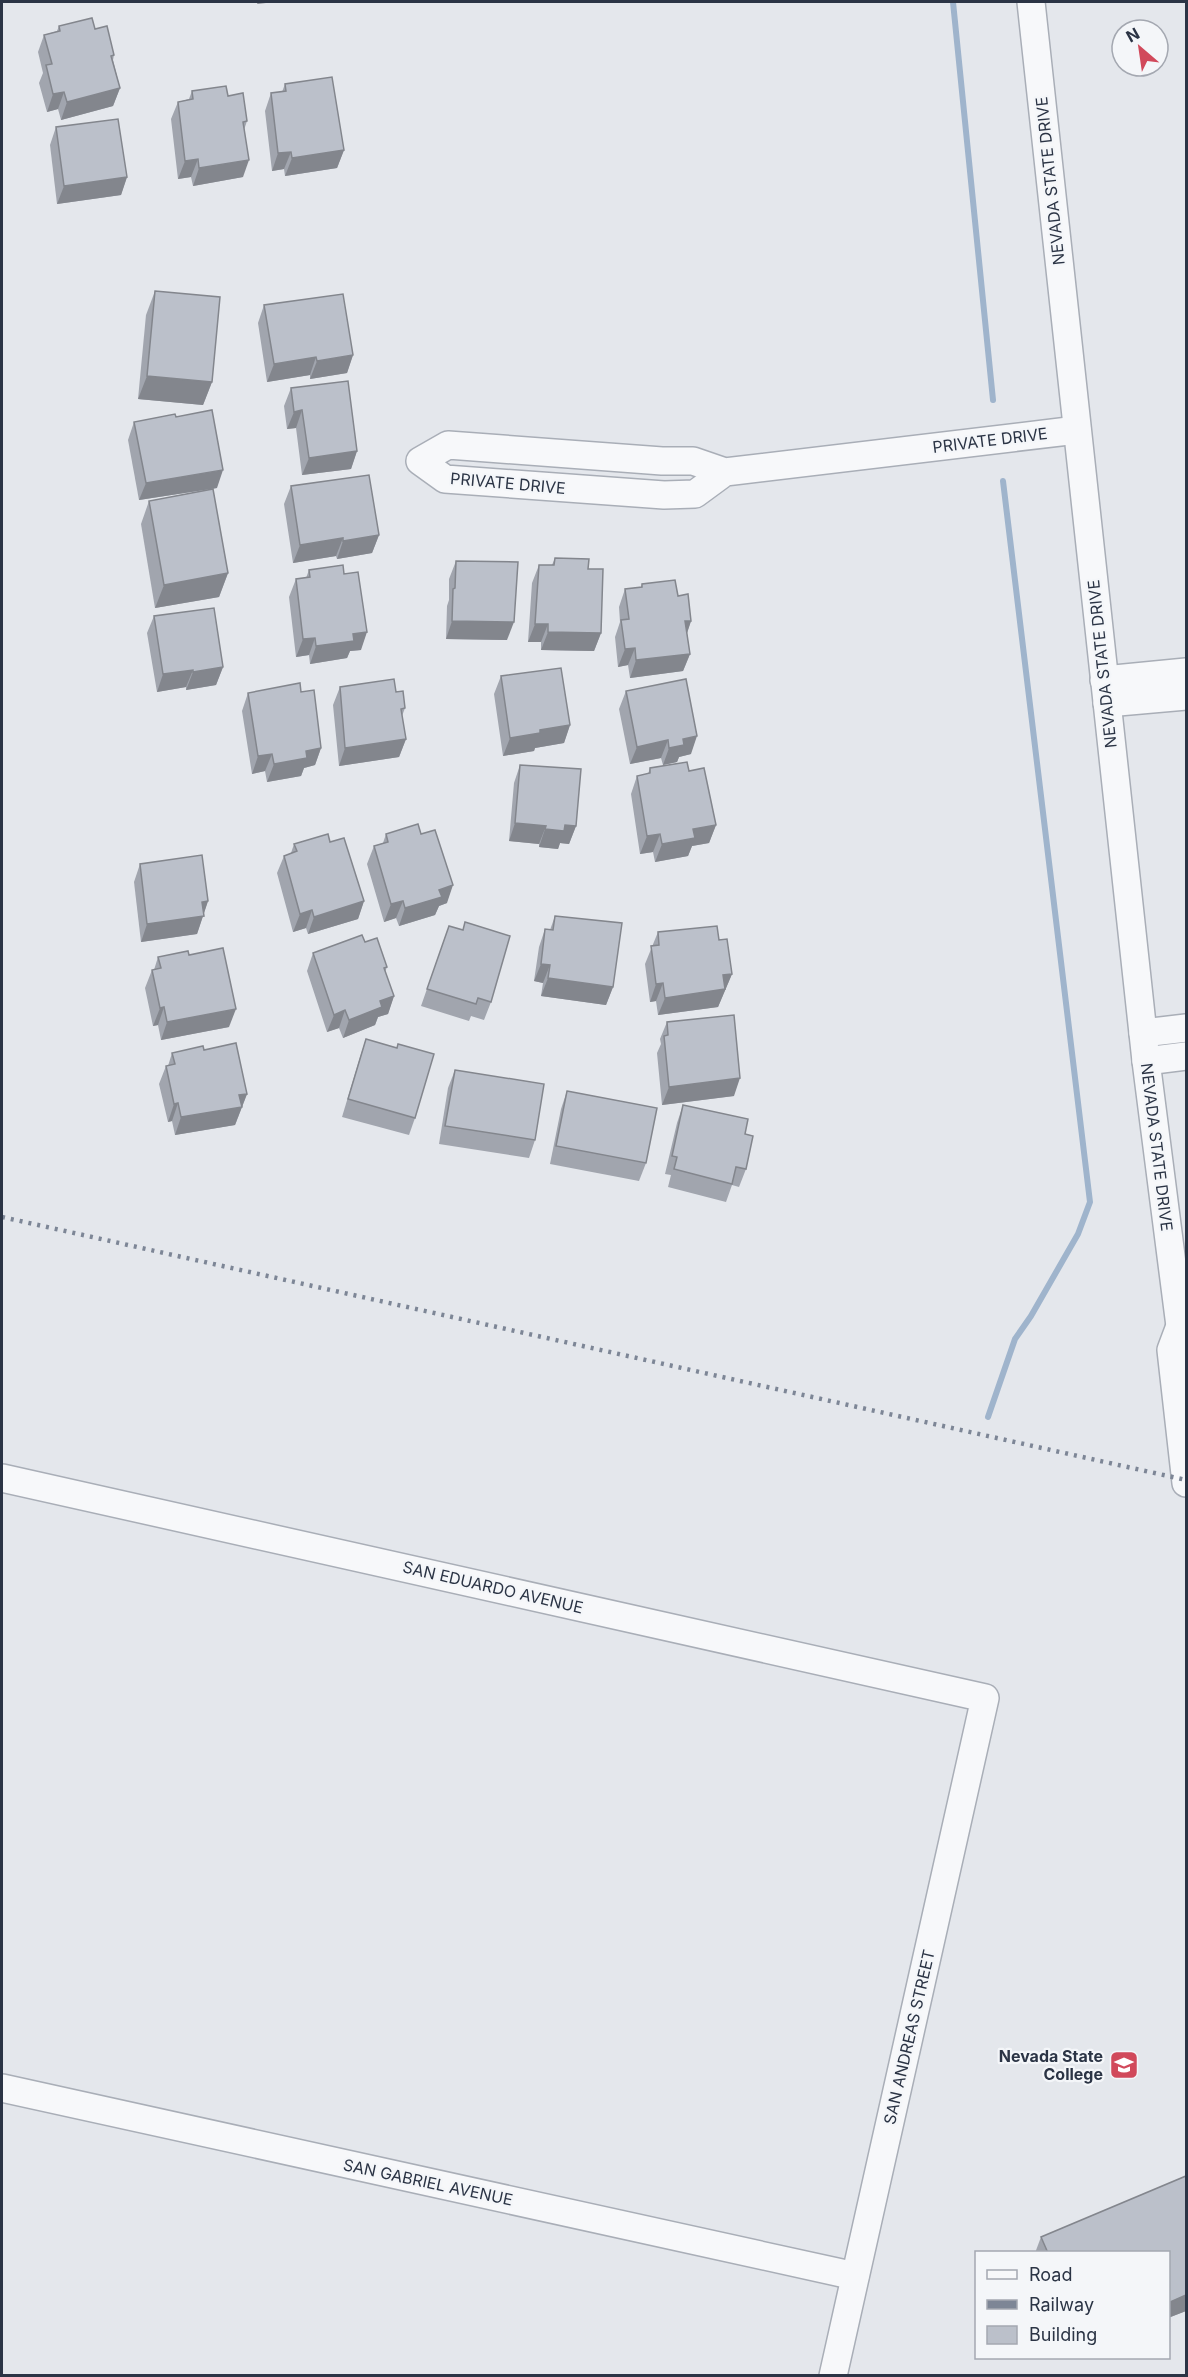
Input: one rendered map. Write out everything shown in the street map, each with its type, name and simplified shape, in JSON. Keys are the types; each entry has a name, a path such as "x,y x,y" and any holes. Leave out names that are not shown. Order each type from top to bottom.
{"street":[{"name":"NEVADA STATE DRIVE","path":"1031,2 1146,1061 1183,1333 1171,1350 1186,1483"},
{"name":"PRIVATE DRIVE","path":"725,472 695,494 663,495 445,479 420,461 448,445 662,461 693,461 725,472 1077,430"},
{"path":"1105,692 1186,672"},
{"path":"1105,692 1186,696"},
{"path":"1143,1033 1186,1028"},
{"path":"1146,1061 1186,1056"},
{"name":"SAN EDUARDO AVENUE","path":"2,1478 985,1698"},
{"name":"SAN ANDREAS STREET","path":"833,2376 985,1698"},
{"name":"SAN GABRIEL AVENUE","path":"2,2088 855,2276"}],"building":[{"path":"92,18 95,29 107,26 114,55 111,56 120,88 67,102 64,92 53,94 46,65 52,64 44,35 60,31 59,26"},
{"path":"332,77 344,150 292,158 291,152 278,153 271,93 286,91 285,84"},
{"path":"226,86 228,96 243,93 247,121 243,122 249,160 199,168 198,159 185,161 178,102 193,99 192,91"},
{"path":"118,119 127,177 64,186 56,127"},
{"path":"155,291 220,297 212,382 147,376"},
{"path":"343,294 353,355 317,361 316,357 274,364 264,305"},
{"path":"348,381 357,451 309,458 302,410 294,412 291,388"},
{"path":"212,410 223,470 146,483 134,422"},
{"path":"369,475 379,535 300,545 291,486"},
{"path":"213,489 228,573 164,585 149,501"},
{"path":"555,558 589,559 588,569 603,569 601,633 548,632 548,624 535,624 539,565 554,565"},
{"path":"456,561 518,562 514,622 452,621"},
{"path":"343,565 344,574 358,572 367,632 353,634 354,641 316,646 315,638 303,639 296,579 310,577 309,570"},
{"path":"675,580 678,596 688,594 691,621 685,621 690,654 636,660 635,648 625,649 621,620 629,619 625,589 642,587 642,584"},
{"path":"214,608 223,667 163,674 154,616"},
{"path":"561,668 570,725 510,738 501,676"},
{"path":"394,679 396,692 403,691 405,708 401,709 406,739 345,748 340,687"},
{"path":"686,679 697,736 683,739 684,745 669,748 668,740 637,747 626,691"},
{"path":"300,683 301,692 314,690 321,748 306,751 307,758 274,764 272,754 258,756 248,693"},
{"path":"687,762 689,771 704,768 716,825 693,829 695,838 662,844 660,834 647,836 637,776 650,773 650,768"},
{"path":"520,765 581,769 576,826 565,825 564,831 545,829 546,826 515,823"},
{"path":"418,824 421,834 435,830 453,885 439,890 442,897 405,908 403,901 391,904 374,846 388,842 386,834"},
{"path":"328,834 330,842 344,838 364,901 314,917 312,910 300,914 284,856 297,851 294,844"},
{"path":"202,855 208,901 202,902 204,916 147,924 140,864"},
{"path":"555,916 622,923 613,987 548,978 550,965 541,964 545,929 553,930"},
{"path":"465,922 510,936 491,1002 478,998 476,1004 427,989 449,926 463,930"},
{"path":"717,926 719,940 727,939 732,974 723,975 725,989 665,998 663,983 656,984 651,946 659,945 658,932"},
{"path":"362,935 365,942 377,938 394,996 380,1001 382,1007 349,1020 345,1010 334,1015 313,953"},
{"path":"223,948 236,1009 167,1022 164,1007 160,1008 152,970 161,968 158,957 188,951 189,955"},
{"path":"734,1015 740,1078 669,1087 664,1036 668,1035 667,1022"},
{"path":"366,1039 397,1048 398,1044 434,1054 415,1118 348,1099"},
{"path":"236,1043 247,1094 239,1095 242,1107 181,1117 178,1103 174,1104 166,1066 175,1064 172,1053 203,1046 204,1050"},
{"path":"455,1070 544,1084 535,1140 445,1126"},
{"path":"567,1091 657,1108 646,1163 556,1146"},
{"path":"683,1105 748,1119 745,1134 753,1136 746,1169 736,1167 732,1184 674,1169 677,1157 672,1156"},
{"path":"1186,2176 1186,2295 1170,2302 1170,2251 1047,2251 1041,2237"}],"waterway":[{"path":"953,2 993,400"},
{"path":"988,1417 1015,1339 1031,1316 1078,1234 1090,1202 1003,481"}],"railway":[{"path":"2,1217 1186,1480"}],"place":[{"name":"Nevada State College","path":"1124,2065"}]}
